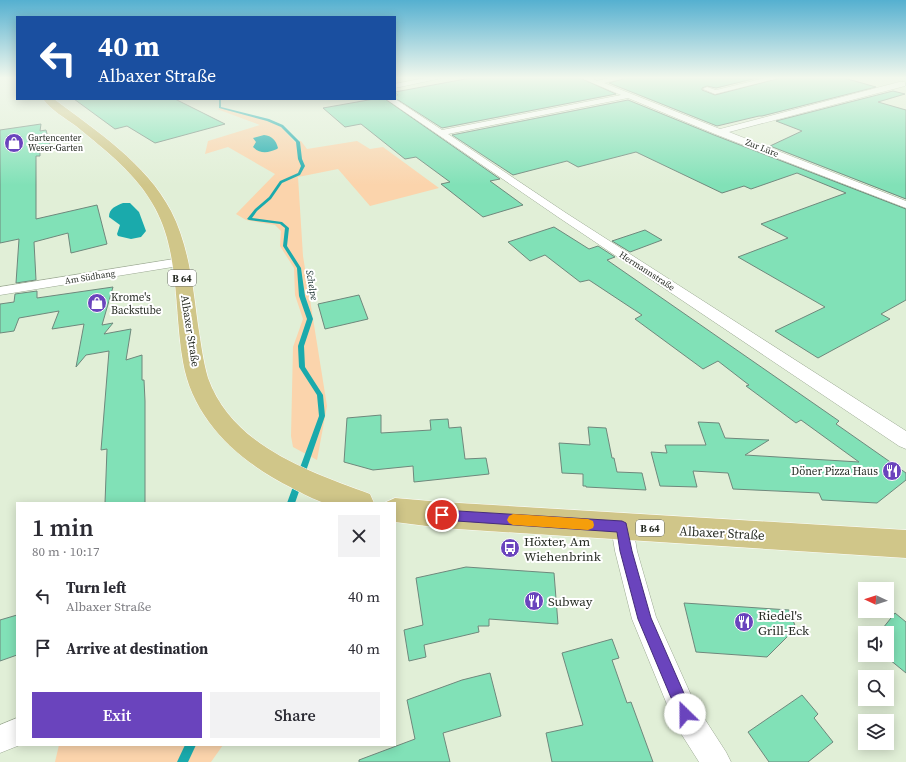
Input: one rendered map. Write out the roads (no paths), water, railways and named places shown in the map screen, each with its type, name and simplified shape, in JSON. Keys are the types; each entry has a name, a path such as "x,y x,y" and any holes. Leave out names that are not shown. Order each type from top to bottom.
{"main road":[{"name":"Albaxer Straße","path":"66,114 109,148 140,177 163,209 174,235 180,262 193,355 198,379 208,402 224,426 248,449 284,473 310,486 356,502"},
{"name":"Albaxer Straße","path":"396,510 450,516 906,544"}],"street":[{"name":"Hermannstraße","path":"411,114 568,220 906,442"},
{"path":"441,134 542,114"},
{"name":"Zur Lüre","path":"672,114 906,205"},
{"path":"718,132 789,114"},
{"name":"Am Südhang","path":"0,291 180,262"},
{"path":"622,527 626,551 644,619 685,714 716,762"},
{"path":"0,739 16,732"}],"water":[{"path":"264,135 269,136 275,141 278,148 277,149 264,152 258,151 253,147 256,142 253,138"},
{"path":"123,203 130,203 139,212 146,231 141,237 131,239 118,236 117,234 120,225 109,217 109,214 113,208"}],"waterway":[{"name":"Schelpe","path":"244,114 268,120 282,126 298,142 300,159 303,166 299,174 281,182 270,198 256,210 249,219 281,223 287,228 285,246 299,268 302,296 310,319 301,346 302,367 320,395 322,416 291,502"},
{"name":"Schelpe","path":"182,762 190,746"}],"place":[{"name":"Gartencenter Weser-Garten","path":"14,143"},
{"name":"Krome's Backstube","path":"97,303"},
{"name":"Döner Pizza Haus","path":"892,471"},
{"name":"Höxter, Am Wiehenbrink","path":"510,548"},
{"name":"Subway","path":"534,601"},
{"name":"Riedel's Grill-Eck","path":"744,622"}]}
